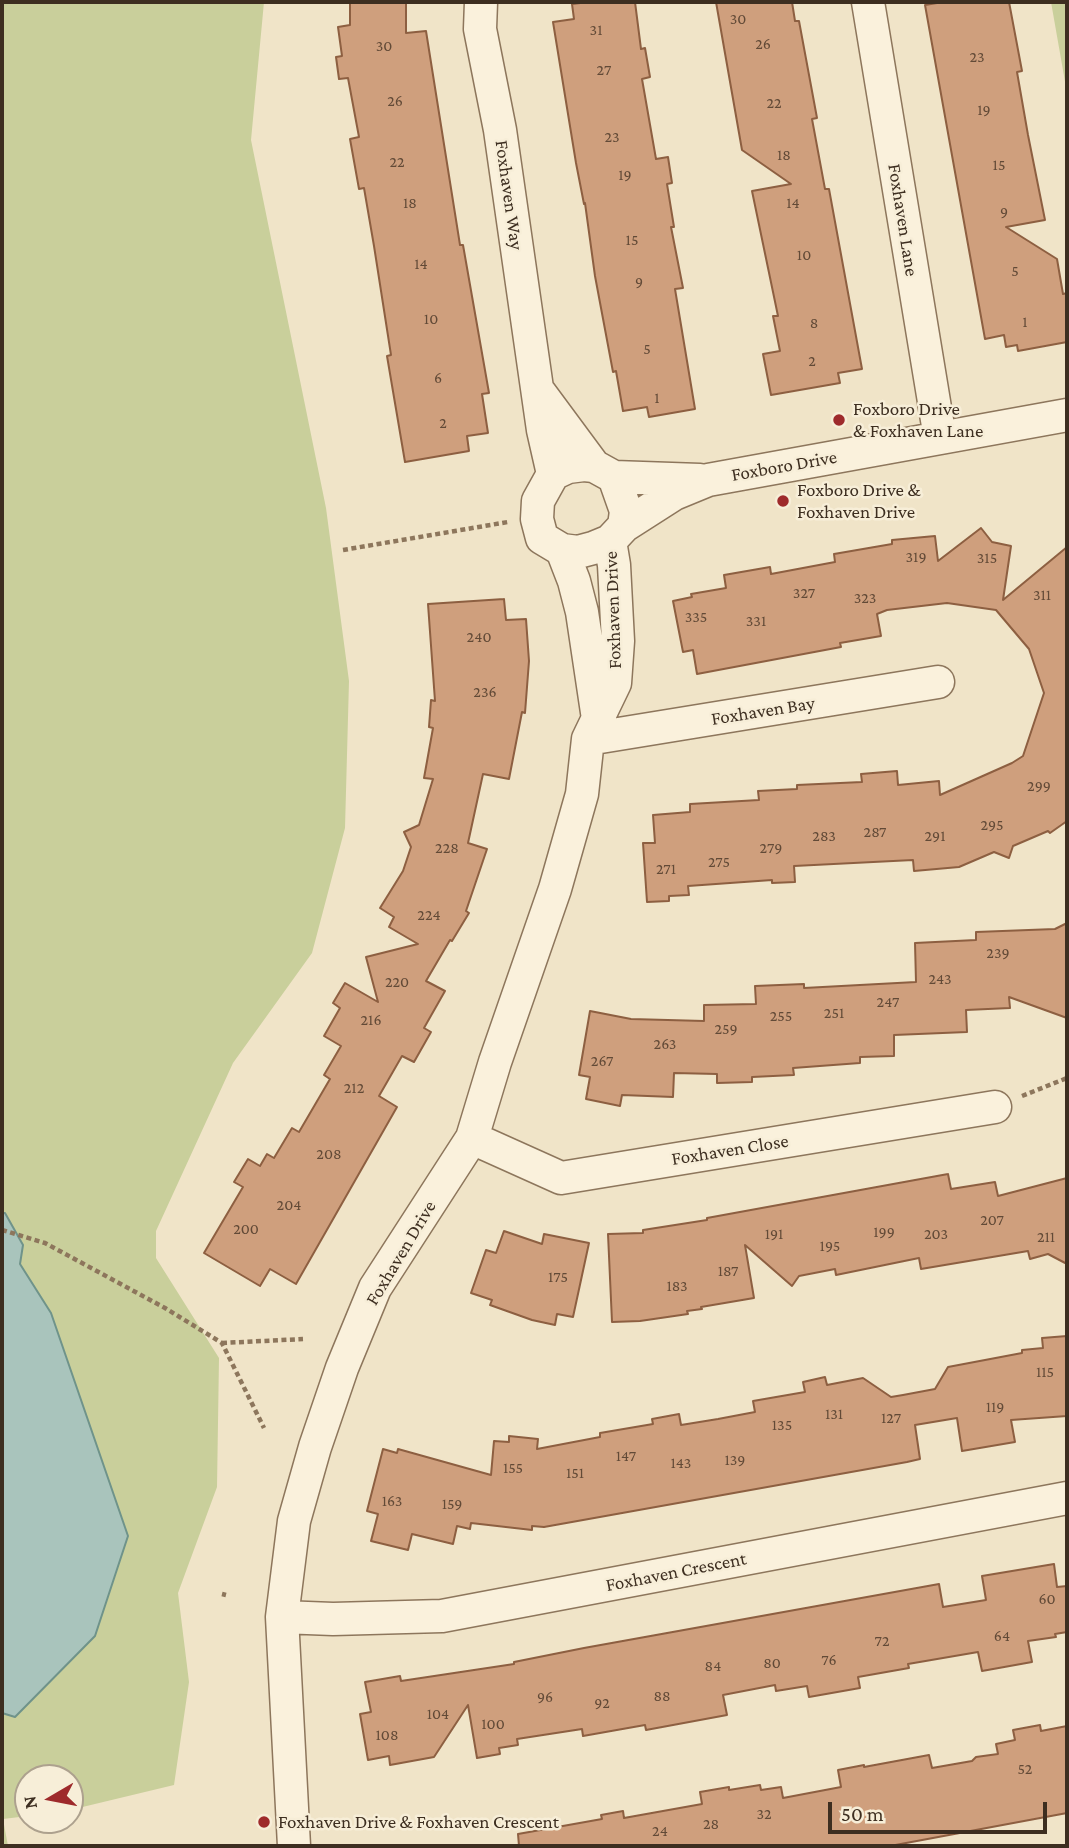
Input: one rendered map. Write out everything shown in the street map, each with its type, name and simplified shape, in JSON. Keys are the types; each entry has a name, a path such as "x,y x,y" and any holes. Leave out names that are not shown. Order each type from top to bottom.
{"street":[{"name":"Foxhaven Way","path":"481,2 480,29 500,130 542,429 553,474"},
{"name":"Foxhaven Lane","path":"868,2 940,438"},
{"name":"Foxhaven Way","path":"537,389 604,472"},
{"name":"Foxboro Drive","path":"617,533 674,494 708,480 1067,415"},
{"path":"568,467 604,472 626,511 617,533 593,548 578,552 562,550 542,538 537,519 538,501 553,474 568,467"},
{"name":"Foxboro Drive","path":"604,472 708,480"},
{"name":"Foxhaven Drive","path":"593,729 615,683 618,641 614,565 617,533"},
{"name":"Foxhaven Drive","path":"294,1846 282,1617 294,1521 315,1447 342,1368 375,1288 472,1138 495,1062 555,889 582,794 593,729 582,611 562,550"},
{"name":"Foxhaven Bay","path":"593,729 938,682"},
{"name":"Foxhaven Close","path":"472,1138 561,1178 995,1107"},
{"name":"Foxhaven Crescent","path":"282,1617 332,1619 442,1616 1067,1499"}],"path":[{"path":"343,550 516,520"},
{"path":"995,1107 1067,1078"},
{"path":"2,1230 44,1243 165,1308 222,1343 264,1428"},
{"path":"222,1343 303,1339"}],"green space":[{"path":"2,2 264,2 251,140 326,508 349,681 345,828 312,953 233,1063 156,1231 156,1258 219,1358 217,1487 178,1593 189,1682 174,1785 84,1807 84,1764 14,1764 14,1818 3,1819 8,1846 2,1846 2,1713 15,1716 128,1536 51,1313 20,1264 23,1245 2,1213"},
{"path":"1051,2 1067,2 1067,93"}],"water":[{"path":"2,1213 5,1213 23,1245 20,1264 51,1313 128,1536 95,1636 15,1717 2,1713"}],"building":[{"path":"350,2 406,2 406,33 426,31 460,245 463,245 489,393 482,394 488,433 467,436 469,451 405,462 387,356 391,355 374,246 364,188 359,189 350,139 359,137 348,78 339,79 336,57 342,56 338,27 350,25"},
{"path":"635,2 641,49 645,48 650,77 642,79 656,159 668,157 672,183 667,184 674,227 671,227 683,288 675,289 695,409 649,417 647,407 623,411 595,276 553,22 574,19 572,4"},
{"path":"716,2 792,2 795,21 799,21 817,118 812,119 825,189 829,189 862,369 838,373 840,383 771,395 763,354 780,351 773,316 778,316 752,191 791,184 742,150"},
{"path":"943,2 1009,2 1022,71 1017,72 1045,220 1006,227 1057,259 1063,294 1067,293 1067,342 1018,351 1017,345 1006,347 1004,335 985,339 925,5"},
{"path":"981,528 992,542 1011,546 1003,600 1067,547 1067,821 1050,833 1048,831 1013,846 1009,858 994,852 959,867 914,871 913,860 794,866 795,882 772,883 772,880 688,886 689,895 669,896 669,901 647,902 643,843 655,843 653,815 690,812 690,804 759,800 758,791 797,789 797,785 862,782 861,774 897,771 898,785 939,781 940,795 1023,756 1044,693 1029,649 996,610 947,603 887,610 877,614 881,636 840,643 841,647 697,674 693,650 683,652 673,601 692,597 691,594 726,588 724,575 770,567 771,574 835,562 834,554 892,544 892,540 935,536 938,561"},
{"path":"504,599 506,620 526,619 529,661 525,713 522,712 509,779 483,774 468,843 487,849 466,911 469,913 426,981 445,991 424,1028 431,1032 414,1062 402,1056 379,1096 397,1107 296,1284 270,1269 260,1286 204,1253 243,1187 234,1182 248,1159 260,1166 267,1154 274,1158 292,1128 299,1132 330,1079 324,1075 341,1046 324,1036 340,1008 333,1003 345,983 378,1002 366,957 418,944 389,927 394,917 380,908 403,871 411,847 404,832 419,825 433,779 424,778 433,728 429,727 431,700 435,701 428,604"},
{"path":"1067,923 1067,1018 1009,997 1010,1008 966,1010 967,1032 894,1035 894,1056 860,1057 860,1063 793,1068 794,1075 752,1077 752,1082 717,1083 717,1074 674,1073 673,1097 622,1095 620,1106 586,1099 590,1077 579,1075 590,1011 631,1019 704,1021 704,1005 756,1004 755,986 804,984 804,988 916,982 915,943 976,940 976,932 1055,929"},
{"path":"948,1174 951,1189 995,1182 998,1196 1067,1178 1067,1264 1048,1254 1030,1259 1028,1251 921,1269 919,1258 836,1275 835,1269 799,1276 792,1286 745,1245 754,1298 701,1307 702,1309 687,1311 688,1314 612,1322 608,1234 643,1233 643,1230"},
{"path":"504,1231 542,1244 544,1234 589,1243 573,1317 557,1314 555,1325 532,1320 490,1305 492,1300 471,1293 486,1250 496,1253"},
{"path":"1067,1336 1067,1416 1011,1420 1015,1442 962,1451 957,1418 915,1425 920,1459 907,1462 544,1527 532,1526 532,1530 471,1523 470,1529 457,1526 453,1544 412,1534 408,1550 371,1541 378,1514 367,1511 383,1449 397,1453 398,1449 491,1475 494,1441 509,1442 509,1436 538,1439 537,1449 600,1437 600,1433 653,1424 652,1419 679,1414 681,1425 718,1419 755,1412 753,1401 805,1392 803,1382 825,1377 827,1385 863,1378 891,1397 903,1395 935,1389 948,1367 1022,1353 1022,1350 1043,1348 1042,1338"},
{"path":"1054,1564 1057,1587 1067,1586 1067,1632 1055,1634 1056,1637 1028,1641 1032,1662 982,1671 978,1652 908,1664 909,1668 858,1677 860,1688 809,1697 807,1686 776,1691 775,1685 723,1695 727,1715 646,1730 645,1725 583,1736 582,1729 517,1739 518,1745 499,1748 500,1754 477,1758 468,1705 434,1757 390,1765 389,1756 368,1760 360,1714 371,1712 365,1682 400,1676 401,1681 514,1664 584,1648 939,1584 943,1607 986,1600 982,1576"},
{"path":"1040,1725 1041,1731 1067,1726 1067,1813 890,1846 519,1846 518,1834 602,1819 601,1815 623,1811 624,1818 702,1804 700,1792 760,1785 761,1790 781,1787 783,1798 841,1787 838,1770 929,1755 932,1768 972,1761 976,1757 998,1754 996,1744 1015,1740 1013,1730"}],"place":[{"name":"Foxboro Drive & Foxhaven Lane","path":"839,420"},
{"name":"Foxboro Drive & Foxhaven Drive","path":"783,501"},
{"name":"Foxhaven Drive & Foxhaven Crescent","path":"264,1822"}]}
